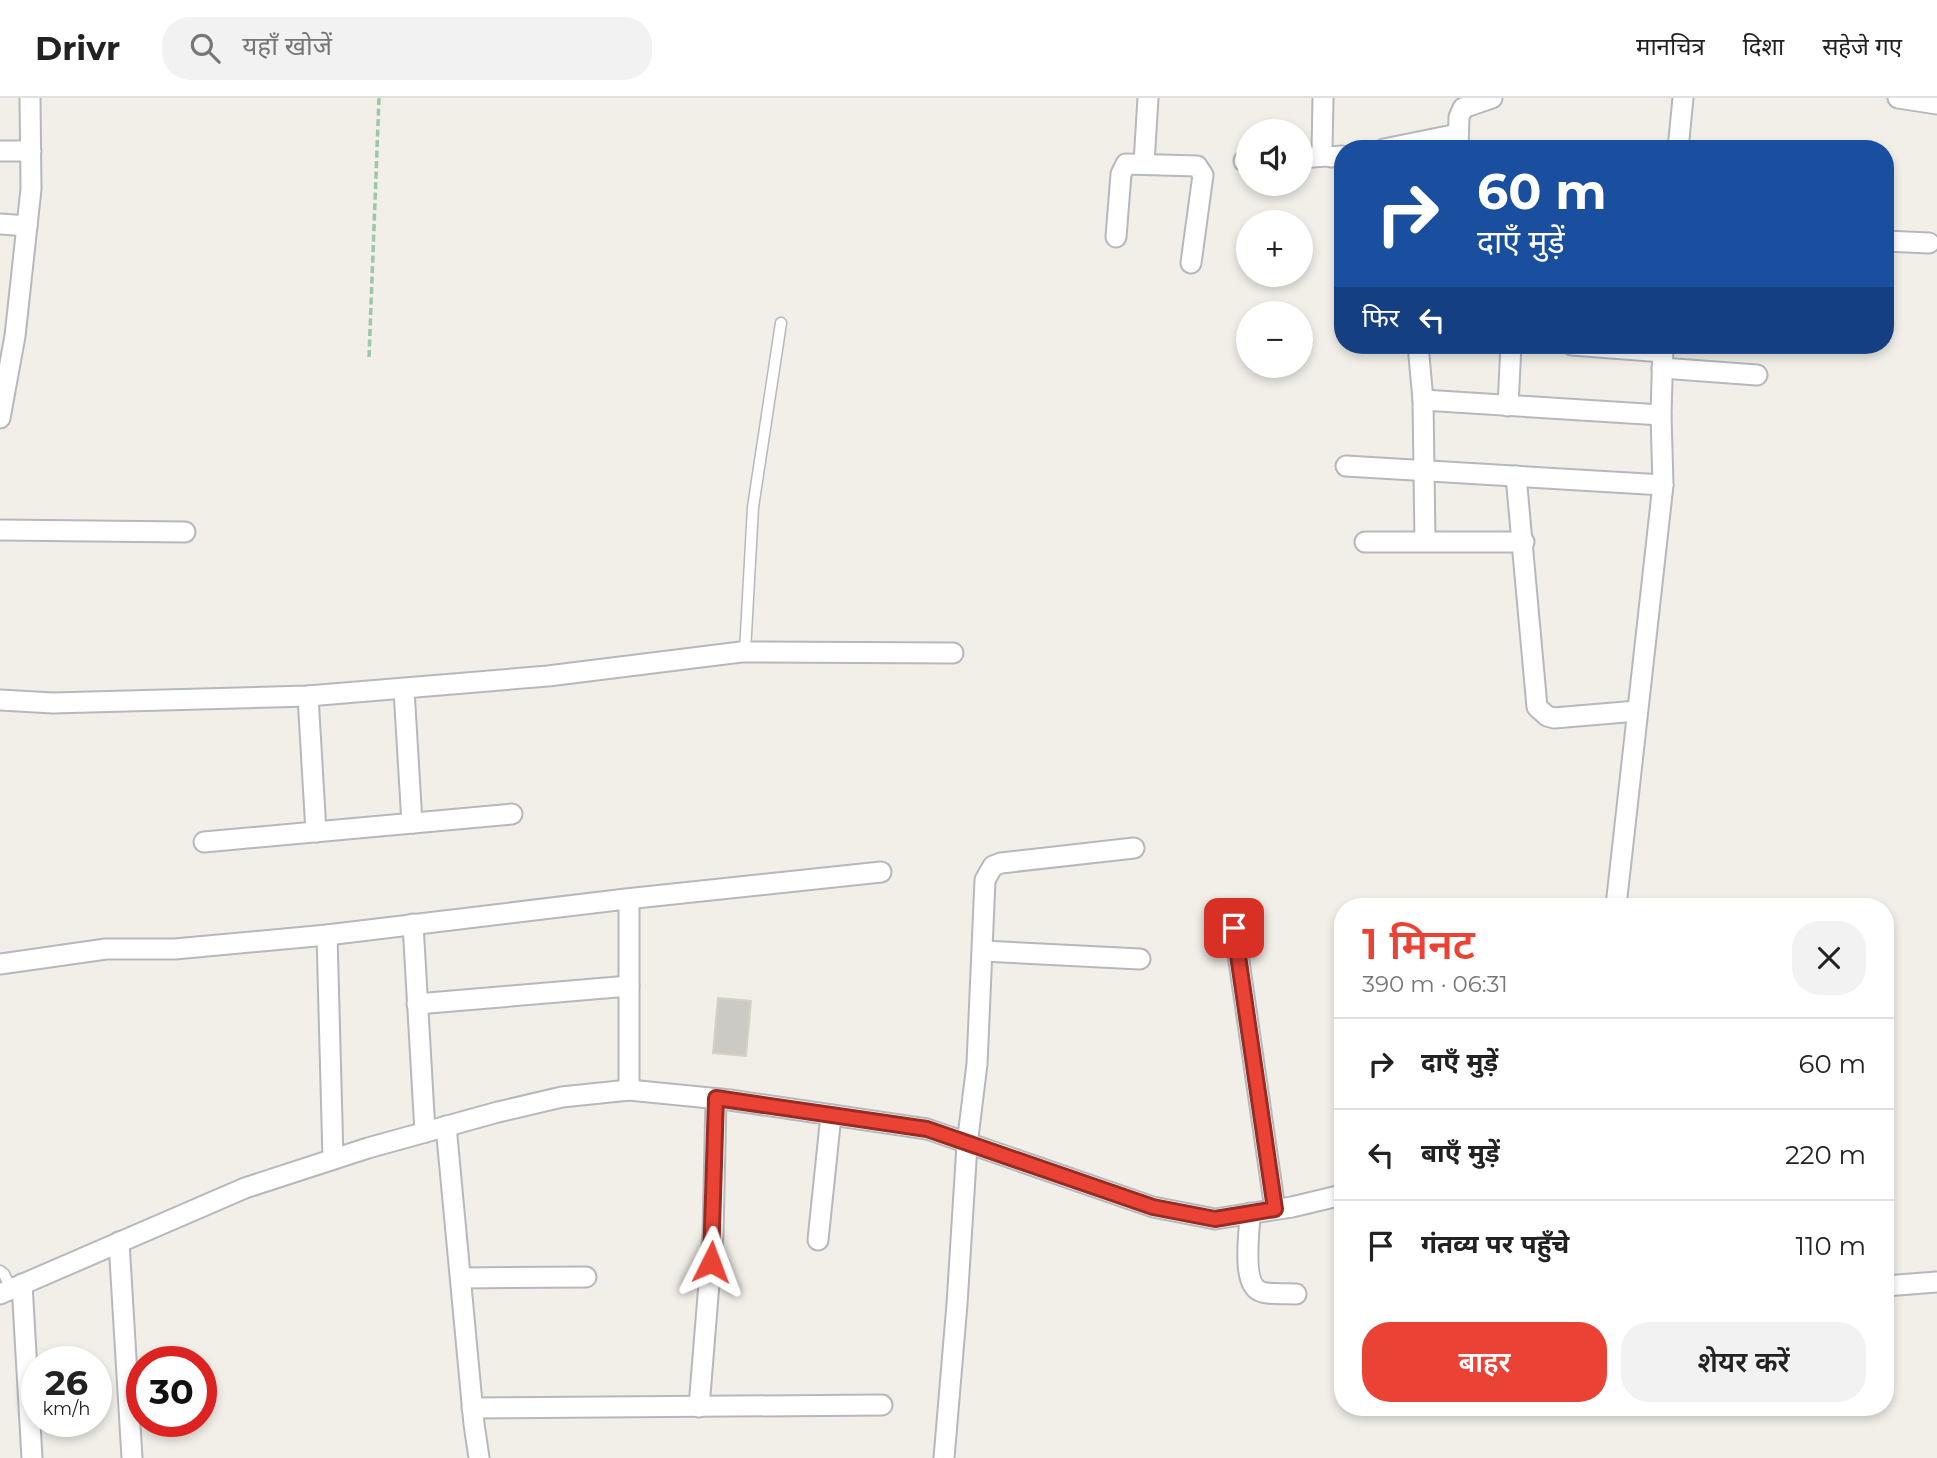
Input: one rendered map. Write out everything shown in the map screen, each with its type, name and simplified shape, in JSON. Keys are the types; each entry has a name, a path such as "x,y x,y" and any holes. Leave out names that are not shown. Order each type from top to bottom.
{"street":[{"path":"0,418 6,352 31,189 30,98"},
{"path":"1144,163 1148,98"},
{"path":"1323,98 1322,150 1334,156"},
{"path":"1458,140 1461,112 1469,102 1492,98"},
{"path":"1679,140 1683,98"},
{"path":"1898,98 1937,104"},
{"path":"0,150 31,151"},
{"path":"1313,157 1334,156"},
{"path":"1116,237 1122,167 1126,164 1144,163 1197,166 1203,175 1191,263"},
{"path":"0,224 27,226"},
{"path":"1894,241 1929,243"},
{"path":"1419,354 1423,400 1424,541"},
{"path":"1508,406 1511,354"},
{"path":"1617,898 1663,485 1663,355 1758,375"},
{"path":"1423,400 1661,415"},
{"path":"1346,466 1663,485"},
{"path":"1517,475 1537,707 1547,716 1554,718 1637,711"},
{"path":"0,530 185,532"},
{"path":"1365,542 1524,542"},
{"path":"0,700 53,703 308,696 404,690 745,652 953,653"},
{"path":"404,690 412,823"},
{"path":"308,696 316,832"},
{"path":"204,842 512,814"},
{"path":"944,1458 967,1144 975,1089 985,880 993,866 1001,863 1135,848"},
{"path":"0,964 106,950 175,949 327,935 881,872"},
{"path":"629,899 629,1090"},
{"path":"412,924 425,1132"},
{"path":"1234,928 1275,1209"},
{"path":"327,935 333,1159"},
{"path":"983,951 1140,959"},
{"path":"417,1003 629,986"},
{"path":"32,1458 11,1289 245,1188 425,1132 562,1097 629,1090 716,1098 927,1129 1153,1207 1215,1219 1334,1197"},
{"path":"699,1406 713,1234 716,1098"},
{"path":"818,1240 831,1115"},
{"path":"446,1126 479,1458"},
{"path":"1250,1213 1248,1268 1251,1284 1262,1292 1296,1294"},
{"path":"119,1242 132,1458"},
{"path":"461,1278 586,1277"},
{"path":"1894,1285 1937,1282"},
{"path":"472,1408 882,1405"}],"lane":[{"path":"745,652 753,507 781,323"},
{"path":"0,1271 11,1289"}],"path":[{"path":"369,357 379,98"}],"building":[{"path":"718,998 751,1001 746,1056 713,1053"}],"route":[{"path":"711,1262 716,1098 927,1129 1153,1207 1215,1219 1275,1209 1234,928"}]}
